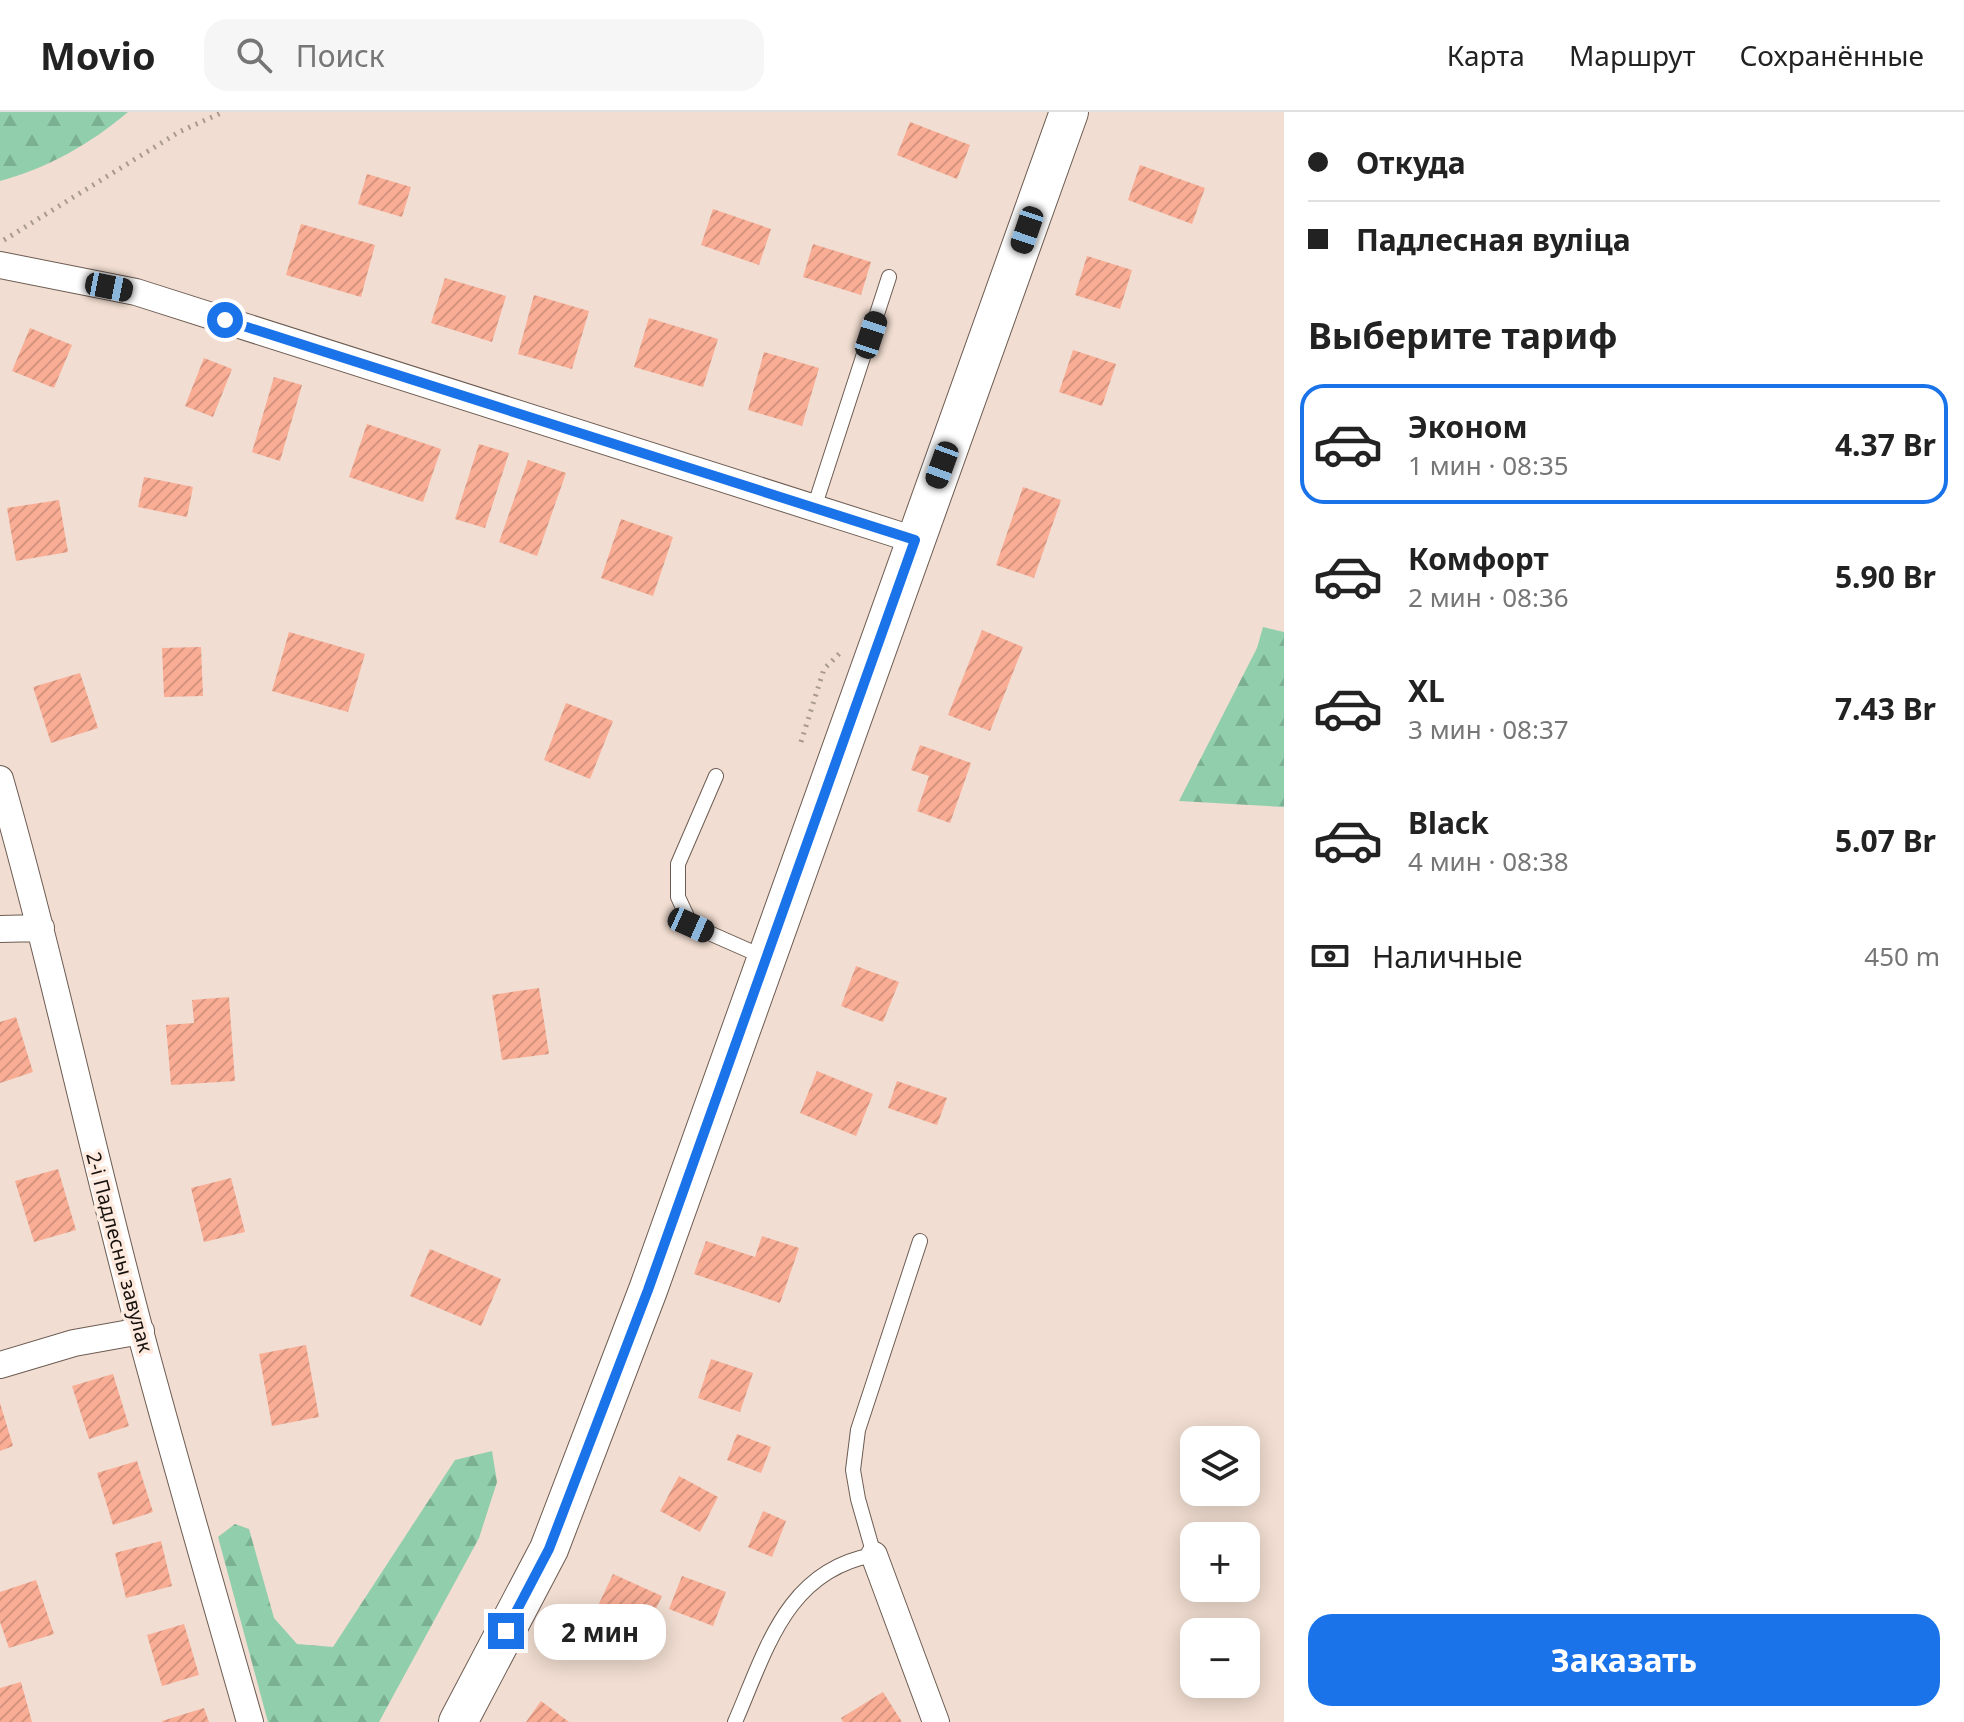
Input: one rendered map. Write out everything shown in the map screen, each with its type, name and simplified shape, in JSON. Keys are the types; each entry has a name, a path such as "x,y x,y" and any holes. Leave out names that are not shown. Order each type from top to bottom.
{"main road":[{"path":"458,1722 549,1549 648,1290 1069,112"}],"street":[{"path":"0,265 136,292 915,540"},
{"name":"2-і Падлесны завулак","path":"1,788 41,928 70,1057 141,1331 250,1722"},
{"path":"0,929 41,928"},
{"path":"0,1365 74,1343 141,1331"},
{"path":"874,1555 936,1722"}],"lane":[{"path":"814,508 889,277"},
{"path":"716,776 678,864 678,897 691,925 766,958"},
{"path":"735,1722 780,1620 810,1584 851,1559 874,1555 853,1470 858,1430 920,1241"}],"path":[{"path":"0,242 179,132 223,112"},
{"path":"801,742 824,669"}],"green space":[{"path":"0,112 128,112 68,154 0,181"},
{"path":"1263,627 1284,632 1284,807 1179,801 1257,648"},
{"path":"492,1451 497,1482 479,1538 379,1722 268,1722 218,1537 235,1524 249,1529 274,1618 297,1644 333,1647 455,1460"}],"building":[{"path":"910,122 970,145 957,179 897,155"},
{"path":"1140,165 1205,188 1192,224 1128,200"},
{"path":"367,174 411,187 402,217 358,204"},
{"path":"713,209 771,229 759,265 701,245"},
{"path":"301,224 375,245 361,297 286,275"},
{"path":"813,244 871,262 861,295 803,277"},
{"path":"1087,256 1132,270 1120,309 1075,295"},
{"path":"445,278 506,296 492,342 431,323"},
{"path":"534,295 589,311 572,369 518,354"},
{"path":"649,318 718,339 703,387 634,367"},
{"path":"30,328 72,345 54,388 12,371"},
{"path":"1073,350 1116,364 1102,406 1059,392"},
{"path":"764,352 819,368 802,426 748,410"},
{"path":"204,358 232,369 213,417 185,406"},
{"path":"274,377 302,385 280,461 252,452"},
{"path":"367,424 441,449 423,502 349,477"},
{"path":"479,444 509,453 485,528 455,519"},
{"path":"528,460 566,473 537,556 499,542"},
{"path":"144,477 193,487 187,517 138,507"},
{"path":"1023,487 1061,500 1034,578 996,565"},
{"path":"59,500 68,552 16,561 7,508"},
{"path":"621,519 673,537 653,596 601,578"},
{"path":"982,630 1023,647 990,731 948,715"},
{"path":"289,632 365,654 348,712 272,691"},
{"path":"201,647 203,696 164,697 162,648"},
{"path":"80,673 98,728 51,743 33,687"},
{"path":"566,703 613,721 590,779 544,760"},
{"path":"920,745 971,763 950,823 917,811 929,776 911,770"},
{"path":"856,966 899,982 883,1022 841,1006"},
{"path":"539,988 549,1054 502,1060 492,995"},
{"path":"229,997 235,1081 171,1085 166,1025 194,1023 192,1000"},
{"path":"16,1017 33,1072 0,1083 0,1022"},
{"path":"817,1071 873,1094 856,1136 800,1113"},
{"path":"897,1081 947,1098 937,1125 888,1108"},
{"path":"58,1169 76,1230 34,1242 15,1181"},
{"path":"231,1178 245,1232 204,1242 191,1188"},
{"path":"762,1236 799,1248 780,1303 694,1274 706,1241 755,1257"},
{"path":"430,1249 501,1279 481,1326 410,1296"},
{"path":"306,1345 319,1417 272,1426 259,1354"},
{"path":"711,1359 753,1373 740,1412 698,1398"},
{"path":"113,1374 129,1426 89,1439 72,1386"},
{"path":"0,1403 13,1446 0,1451"},
{"path":"737,1434 771,1447 761,1473 727,1460"},
{"path":"137,1461 153,1512 113,1525 97,1473"},
{"path":"679,1476 718,1497 700,1532 660,1511"},
{"path":"763,1511 786,1521 772,1557 748,1547"},
{"path":"161,1541 172,1586 126,1598 115,1553"},
{"path":"613,1574 662,1596 635,1652 587,1629"},
{"path":"682,1576 726,1592 713,1626 669,1609"},
{"path":"36,1580 54,1634 9,1648 0,1622 0,1592"},
{"path":"184,1624 199,1675 162,1686 147,1635"},
{"path":"21,1682 32,1722 0,1722 0,1688"},
{"path":"883,1692 902,1722 843,1722 841,1718"},
{"path":"541,1701 569,1722 526,1722"},
{"path":"204,1708 209,1722 162,1722 162,1721"}],"route":[{"path":"225,320 915,540 648,1290 549,1549 506,1631"}]}
